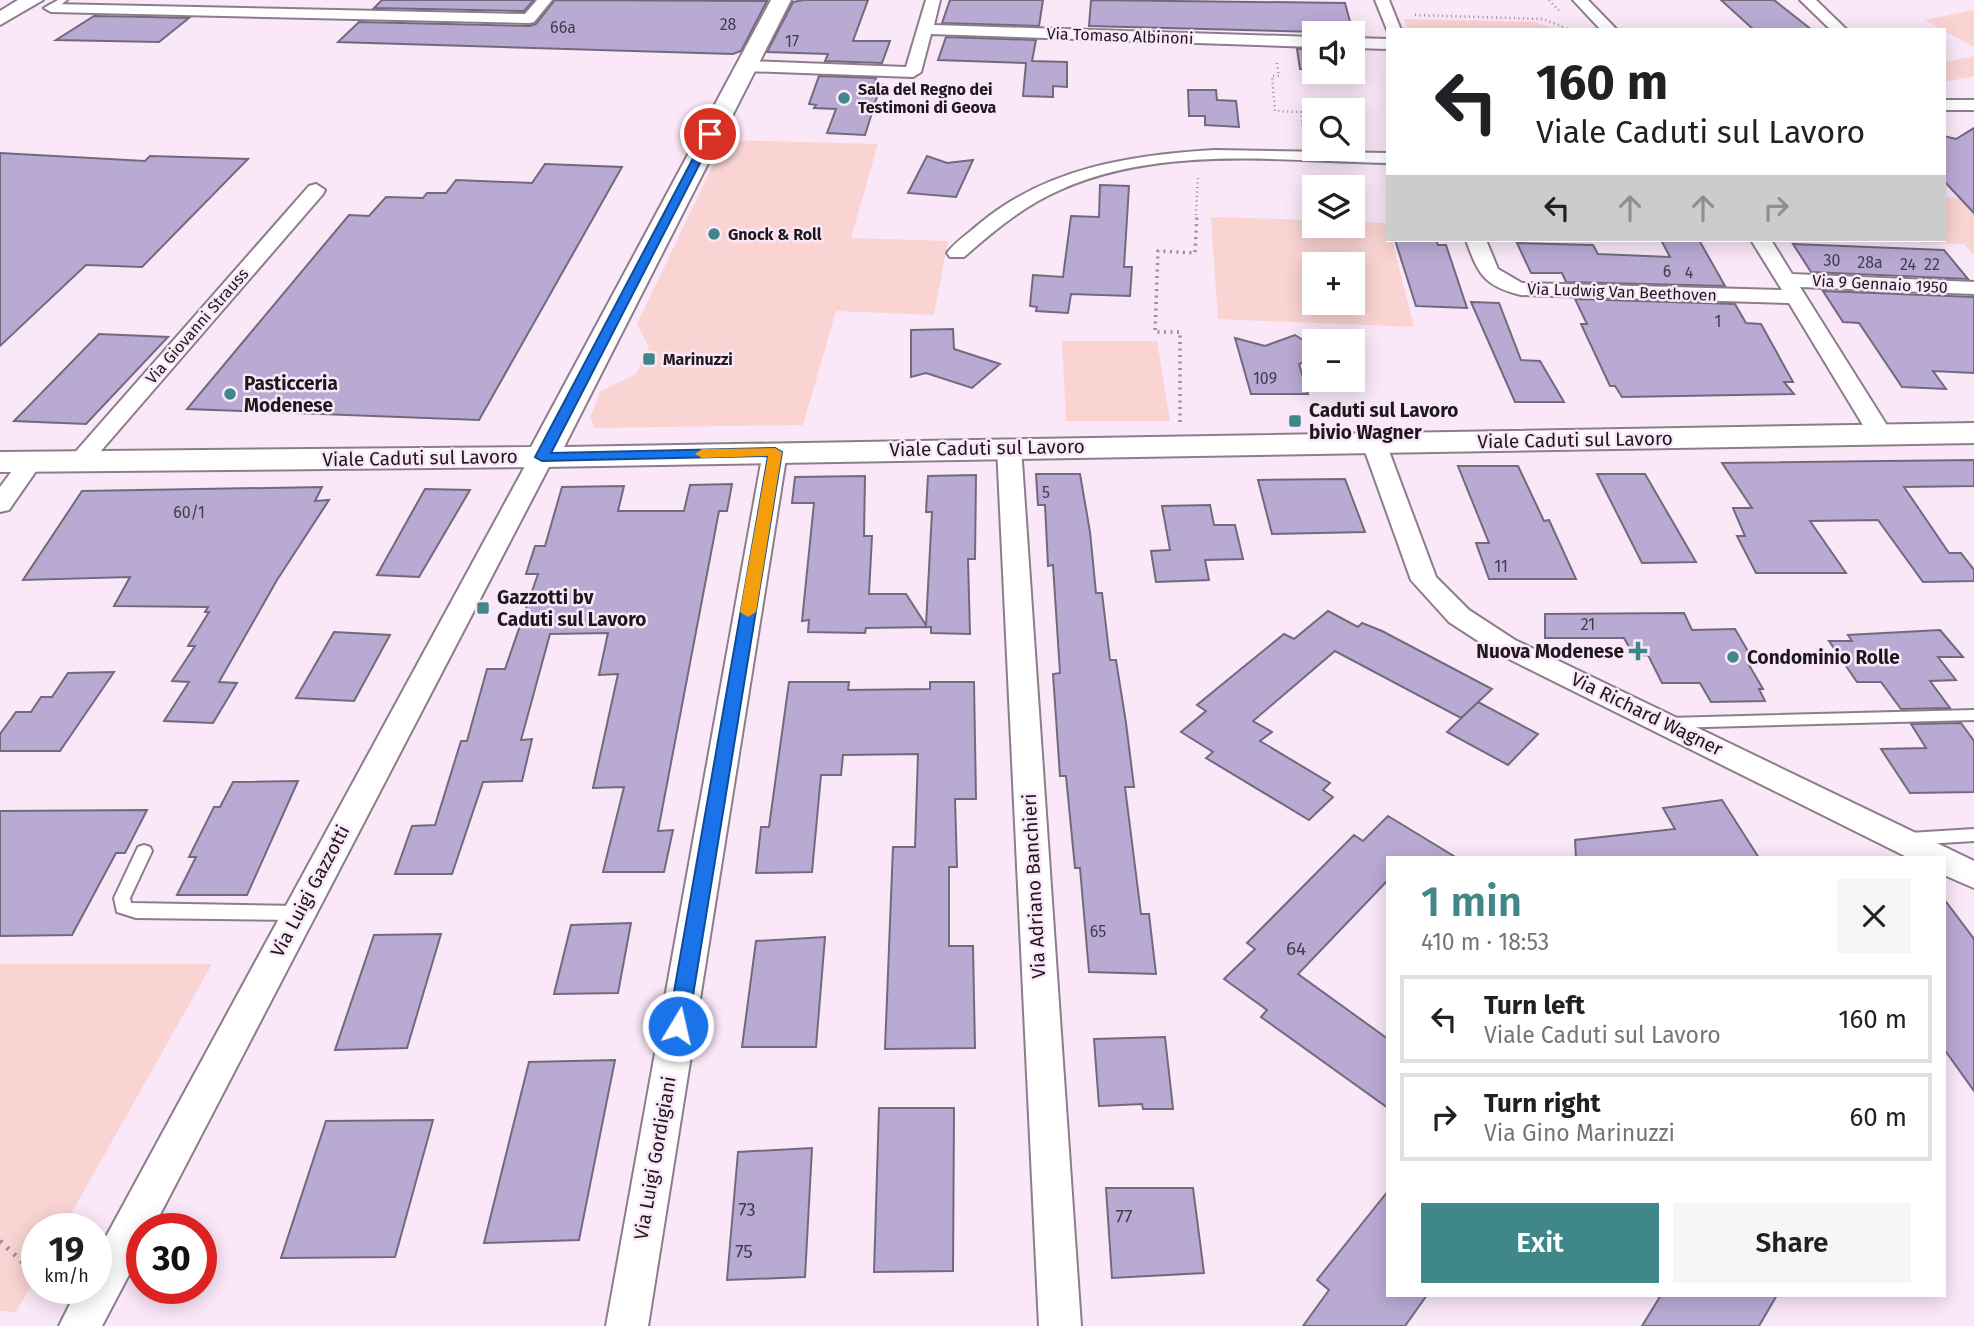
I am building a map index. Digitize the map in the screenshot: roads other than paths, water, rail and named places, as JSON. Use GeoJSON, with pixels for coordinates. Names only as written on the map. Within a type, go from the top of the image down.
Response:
{"type":"FeatureCollection","features":[{"type":"Feature","properties":{"kind":"street"},"geometry":{"type":"LineString","coordinates":[[0,19],[49,3],[529,19],[545,0]]}},
{"type":"Feature","properties":{"kind":"street"},"geometry":{"type":"LineString","coordinates":[[542,457],[781,0]]}},
{"type":"Feature","properties":{"kind":"street"},"geometry":{"type":"LineString","coordinates":[[746,66],[913,72],[933,0]]}},
{"type":"Feature","properties":{"kind":"street"},"geometry":{"type":"LineString","coordinates":[[1382,0],[1393,28]]}},
{"type":"Feature","properties":{"kind":"street"},"geometry":{"type":"LineString","coordinates":[[1580,0],[1608,28]]}},
{"type":"Feature","properties":{"kind":"street"},"geometry":{"type":"LineString","coordinates":[[1807,0],[1838,28]]}},
{"type":"Feature","properties":{"kind":"street","name":"Via Tomaso Albinoni"},"geometry":{"type":"LineString","coordinates":[[925,29],[1302,42]]}},
{"type":"Feature","properties":{"kind":"street"},"geometry":{"type":"LineString","coordinates":[[1365,43],[1386,44]]}},
{"type":"Feature","properties":{"kind":"street"},"geometry":{"type":"LineString","coordinates":[[1946,105],[1974,105]]}},
{"type":"Feature","properties":{"kind":"street"},"geometry":{"type":"LineString","coordinates":[[957,253],[982,227],[1009,207],[1043,188],[1084,172],[1125,162],[1199,155],[1386,158]]}},
{"type":"Feature","properties":{"kind":"street","name":"Via Giovanni Strauss"},"geometry":{"type":"LineString","coordinates":[[79,462],[316,190]]}},
{"type":"Feature","properties":{"kind":"street","name":"Via Ludwig Van Beethoven"},"geometry":{"type":"LineString","coordinates":[[1477,242],[1489,275],[1507,286],[1521,289],[1791,288]]}},
{"type":"Feature","properties":{"kind":"street","name":"Via 9 Gennaio 1950"},"geometry":{"type":"LineString","coordinates":[[1762,242],[1881,435]]}},
{"type":"Feature","properties":{"kind":"street","name":"Via 9 Gennaio 1950"},"geometry":{"type":"LineString","coordinates":[[1791,288],[1974,288]]}},
{"type":"Feature","properties":{"kind":"street","name":"Viale Caduti sul Lavoro"},"geometry":{"type":"LineString","coordinates":[[16,461],[542,457],[1009,447],[1974,433]]}},
{"type":"Feature","properties":{"kind":"street","name":"Via Richard Wagner"},"geometry":{"type":"LineString","coordinates":[[1374,443],[1424,580],[1459,617],[1505,646],[1668,723],[1935,856]]}},
{"type":"Feature","properties":{"kind":"street","name":"Via Adriano Banchieri"},"geometry":{"type":"LineString","coordinates":[[1009,447],[1060,1326]]}},
{"type":"Feature","properties":{"kind":"street","name":"Via Luigi Gordigiani"},"geometry":{"type":"LineString","coordinates":[[627,1326],[775,452]]}},
{"type":"Feature","properties":{"kind":"street","name":"Via Luigi Gazzotti"},"geometry":{"type":"LineString","coordinates":[[80,1326],[542,457]]}},
{"type":"Feature","properties":{"kind":"street"},"geometry":{"type":"LineString","coordinates":[[0,505],[16,461]]}},
{"type":"Feature","properties":{"kind":"street"},"geometry":{"type":"LineString","coordinates":[[1946,861],[1974,876]]}},
{"type":"Feature","properties":{"kind":"lane"},"geometry":{"type":"LineString","coordinates":[[1668,723],[1974,715]]}},
{"type":"Feature","properties":{"kind":"lane"},"geometry":{"type":"LineString","coordinates":[[1903,839],[1974,835]]}},
{"type":"Feature","properties":{"kind":"lane"},"geometry":{"type":"LineString","coordinates":[[144,851],[122,898],[123,907],[136,911],[298,912]]}},
{"type":"Feature","properties":{"kind":"place","name":"Sala del Regno dei Testimoni di Geova"},"geometry":{"type":"Point","coordinates":[844,98]}},
{"type":"Feature","properties":{"kind":"place","name":"Gnock & Roll"},"geometry":{"type":"Point","coordinates":[714,234]}},
{"type":"Feature","properties":{"kind":"place","name":"Marinuzzi"},"geometry":{"type":"Point","coordinates":[649,359]}},
{"type":"Feature","properties":{"kind":"place","name":"Pasticceria Modenese"},"geometry":{"type":"Point","coordinates":[230,394]}},
{"type":"Feature","properties":{"kind":"place","name":"Caduti sul Lavoro bivio Wagner"},"geometry":{"type":"Point","coordinates":[1295,421]}},
{"type":"Feature","properties":{"kind":"place","name":"Gazzotti bv Caduti sul Lavoro"},"geometry":{"type":"Point","coordinates":[483,608]}},
{"type":"Feature","properties":{"kind":"place","name":"Nuova Modenese"},"geometry":{"type":"Point","coordinates":[1638,651]}},
{"type":"Feature","properties":{"kind":"place","name":"Condominio Rolle"},"geometry":{"type":"Point","coordinates":[1733,657]}}]}
